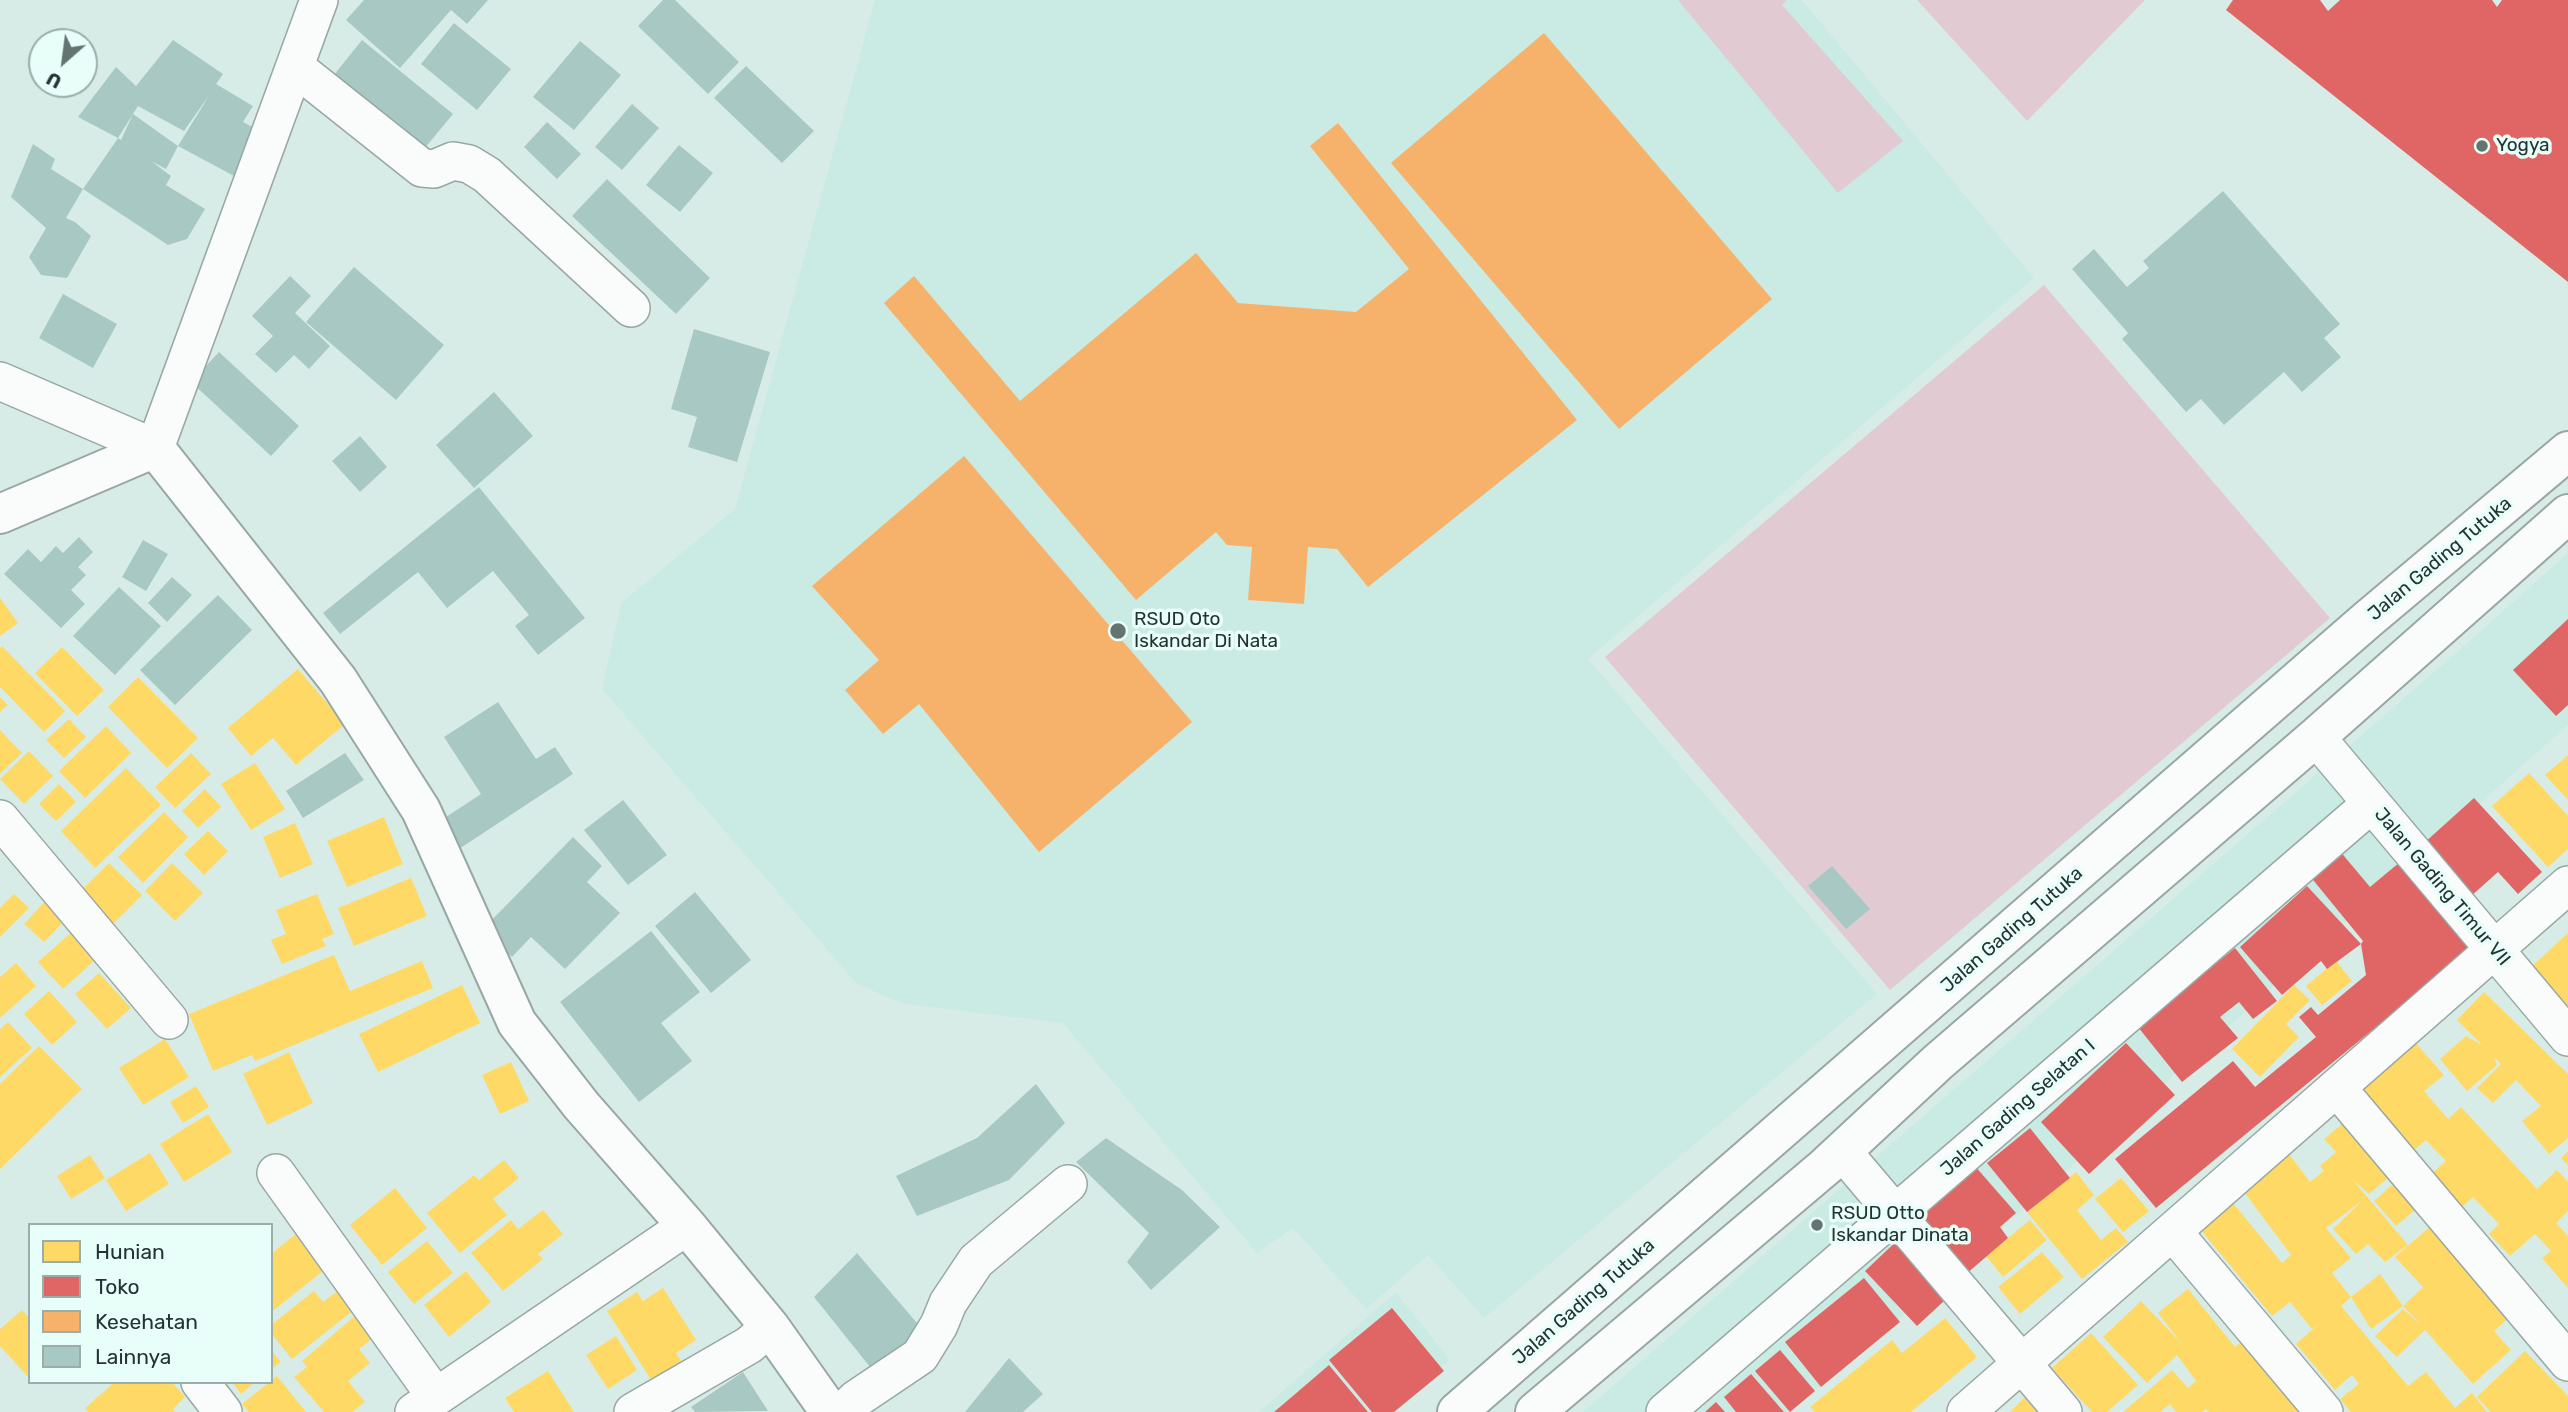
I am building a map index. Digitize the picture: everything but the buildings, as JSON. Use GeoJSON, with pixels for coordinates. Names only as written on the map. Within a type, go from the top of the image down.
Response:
{"type":"FeatureCollection","features":[{"type":"Feature","properties":{"kind":"main road"},"geometry":{"type":"LineString","coordinates":[[0,514],[155,448],[338,680],[421,810],[517,1023],[581,1105],[687,1226],[770,1327],[830,1412]]}},
{"type":"Feature","properties":{"kind":"main road","name":"Jalan Gading Tutuka"},"geometry":{"type":"LineString","coordinates":[[1457,1412],[2367,620],[2568,451]]}},
{"type":"Feature","properties":{"kind":"main road"},"geometry":{"type":"LineString","coordinates":[[1535,1412],[1833,1159],[1938,1062],[2316,737],[2568,514]]}},
{"type":"Feature","properties":{"kind":"main road"},"geometry":{"type":"LineString","coordinates":[[1788,1125],[1833,1159]]}},
{"type":"Feature","properties":{"kind":"street"},"geometry":{"type":"LineString","coordinates":[[0,381],[155,448],[319,0]]}},
{"type":"Feature","properties":{"kind":"street"},"geometry":{"type":"LineString","coordinates":[[295,66],[422,168],[434,169],[453,161],[469,163],[487,175],[631,308]]}},
{"type":"Feature","properties":{"kind":"street","name":"Jalan Gading Timur VII"},"geometry":{"type":"LineString","coordinates":[[2316,737],[2568,1037]]}},
{"type":"Feature","properties":{"kind":"street","name":"Jalan Gading Selatan I"},"geometry":{"type":"LineString","coordinates":[[1665,1412],[2371,803]]}},
{"type":"Feature","properties":{"kind":"street"},"geometry":{"type":"LineString","coordinates":[[0,819],[169,1020]]}},
{"type":"Feature","properties":{"kind":"street"},"geometry":{"type":"LineString","coordinates":[[1966,1412],[2568,885]]}},
{"type":"Feature","properties":{"kind":"street"},"geometry":{"type":"LineString","coordinates":[[2337,1088],[2568,1362]]}},
{"type":"Feature","properties":{"kind":"street"},"geometry":{"type":"LineString","coordinates":[[1833,1159],[1894,1214],[2063,1412]]}},
{"type":"Feature","properties":{"kind":"street"},"geometry":{"type":"LineString","coordinates":[[276,1173],[425,1405],[687,1226]]}},
{"type":"Feature","properties":{"kind":"street"},"geometry":{"type":"LineString","coordinates":[[843,1412],[856,1398],[920,1356],[939,1325],[948,1303],[976,1261],[1069,1184]]}},
{"type":"Feature","properties":{"kind":"street"},"geometry":{"type":"LineString","coordinates":[[2173,1232],[2324,1412]]}},
{"type":"Feature","properties":{"kind":"street"},"geometry":{"type":"LineString","coordinates":[[633,1412],[749,1345],[770,1327]]}},
{"type":"Feature","properties":{"kind":"street"},"geometry":{"type":"LineString","coordinates":[[202,1384],[223,1412]]}},
{"type":"Feature","properties":{"kind":"shaded area","name":"RSUD Oto Iskandar Di Nata"},"geometry":{"type":"Polygon","coordinates":[[[875,0],[1802,0],[2034,278],[1588,659],[1877,994],[1484,1318],[1428,1255],[1366,1309],[1293,1228],[1257,1253],[1063,1023],[904,1004],[857,984],[602,689],[621,603],[735,509],[875,0]]]}},
{"type":"Feature","properties":{"kind":"shaded area"},"geometry":{"type":"Polygon","coordinates":[[[1678,0],[1787,0],[1782,5],[1903,141],[1838,193],[1678,0]]]}},
{"type":"Feature","properties":{"kind":"shaded area"},"geometry":{"type":"Polygon","coordinates":[[[1917,0],[2145,0],[2027,121],[1917,0]]]}},
{"type":"Feature","properties":{"kind":"shaded area"},"geometry":{"type":"Polygon","coordinates":[[[2044,285],[2330,618],[1890,990],[1605,657],[2044,285]]]}},
{"type":"Feature","properties":{"kind":"shaded area"},"geometry":{"type":"Polygon","coordinates":[[[2568,553],[2568,725],[1876,1340],[1788,1412],[1583,1412],[2456,653],[2568,553]]]}},
{"type":"Feature","properties":{"kind":"shaded area"},"geometry":{"type":"Polygon","coordinates":[[[1396,1292],[1450,1360],[1392,1412],[1259,1412],[1396,1292]]]}},
{"type":"Feature","properties":{"kind":"place","name":"Yogya"},"geometry":{"type":"Point","coordinates":[2482,146]}},
{"type":"Feature","properties":{"kind":"place","name":"RSUD Oto Iskandar Di Nata"},"geometry":{"type":"Point","coordinates":[1118,631]}},
{"type":"Feature","properties":{"kind":"place","name":"RSUD Otto Iskandar Dinata"},"geometry":{"type":"Point","coordinates":[1817,1225]}}]}
